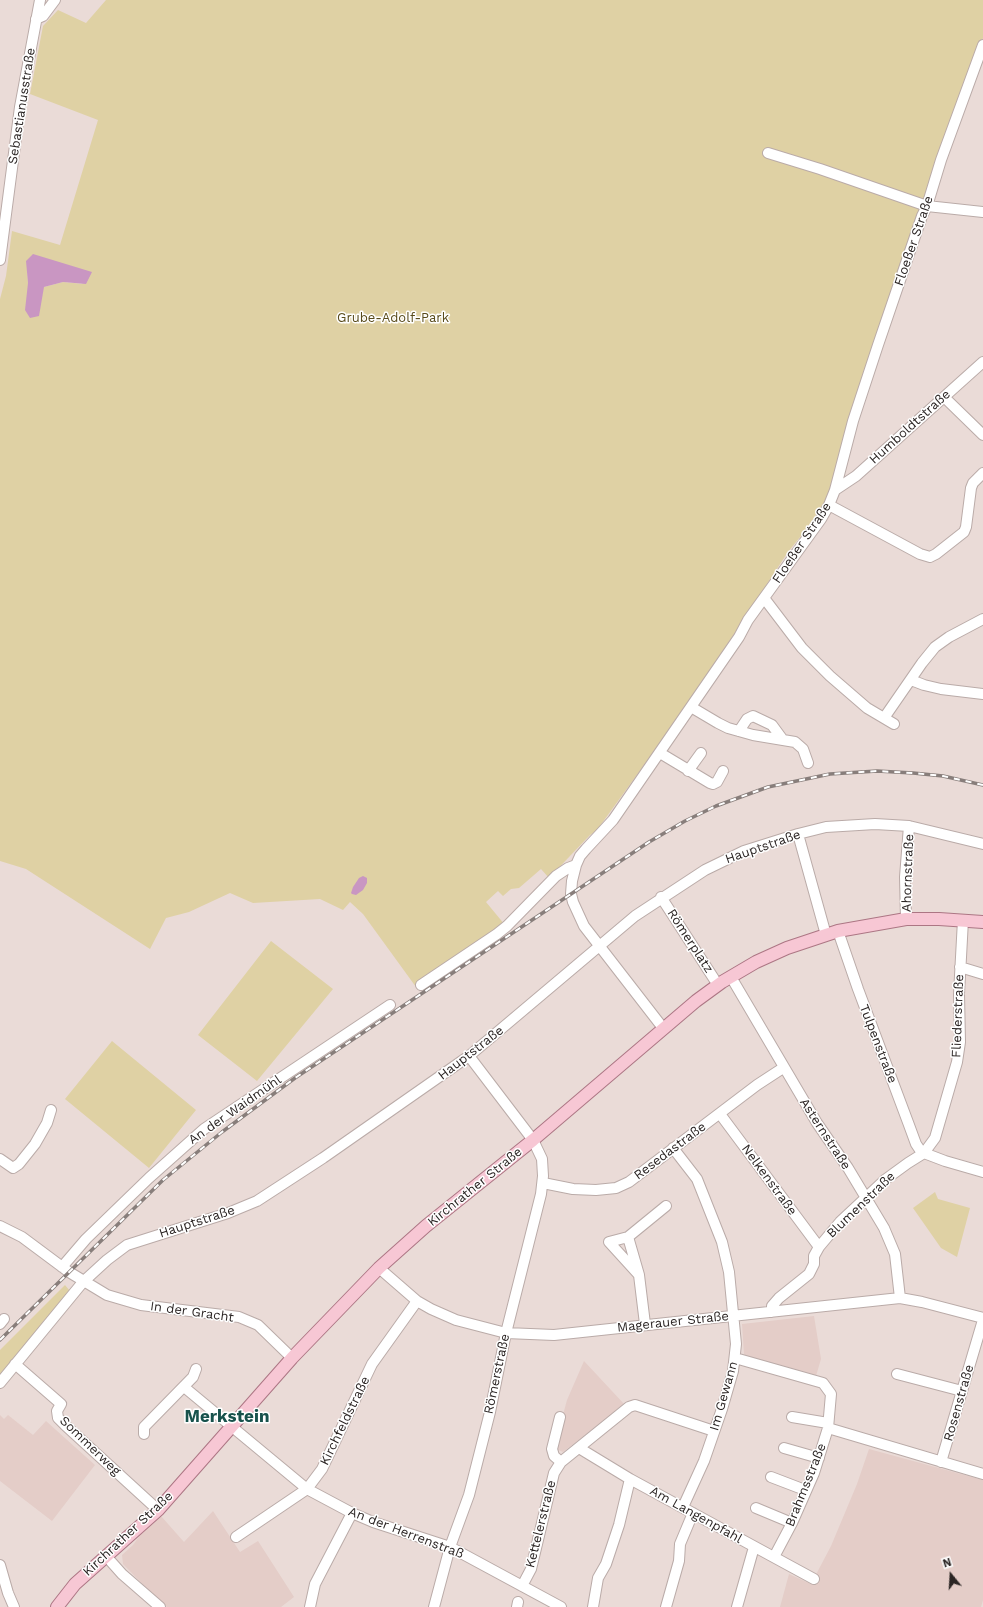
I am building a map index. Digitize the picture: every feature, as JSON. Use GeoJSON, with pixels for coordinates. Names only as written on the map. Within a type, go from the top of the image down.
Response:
{"type":"FeatureCollection","features":[{"type":"Feature","properties":{"kind":"main road","name":"Kirchrather Straße"},"geometry":{"type":"LineString","coordinates":[[57,1607],[75,1584],[158,1510],[292,1358],[379,1268],[426,1226],[533,1140],[652,1040],[663,1028],[718,985],[756,962],[787,948],[838,931],[906,919],[963,920],[983,922]]}},
{"type":"Feature","properties":{"kind":"street","name":"Sebastianusstraße"},"geometry":{"type":"LineString","coordinates":[[0,260],[20,108],[40,0]]}},
{"type":"Feature","properties":{"kind":"street"},"geometry":{"type":"LineString","coordinates":[[36,19],[43,16],[55,0]]}},
{"type":"Feature","properties":{"kind":"street","name":"Floeßer Straße"},"geometry":{"type":"LineString","coordinates":[[599,947],[584,926],[573,902],[571,894],[572,881],[576,865],[580,856],[613,820],[739,637],[748,620],[822,519],[829,505],[835,490],[853,421],[927,206],[940,160],[983,45]]}},
{"type":"Feature","properties":{"kind":"street"},"geometry":{"type":"LineString","coordinates":[[768,154],[820,169],[927,206],[983,212]]}},
{"type":"Feature","properties":{"kind":"street","name":"Humboldtstraße"},"geometry":{"type":"LineString","coordinates":[[835,490],[856,476],[983,362]]}},
{"type":"Feature","properties":{"kind":"street"},"geometry":{"type":"LineString","coordinates":[[944,397],[983,435]]}},
{"type":"Feature","properties":{"kind":"street"},"geometry":{"type":"LineString","coordinates":[[829,505],[920,554],[930,557],[964,532],[966,527],[970,488],[983,473]]}},
{"type":"Feature","properties":{"kind":"street"},"geometry":{"type":"LineString","coordinates":[[764,598],[807,654],[852,696],[867,708],[894,724]]}},
{"type":"Feature","properties":{"kind":"street"},"geometry":{"type":"LineString","coordinates":[[884,718],[935,647],[949,637],[983,619]]}},
{"type":"Feature","properties":{"kind":"street"},"geometry":{"type":"LineString","coordinates":[[910,680],[941,689],[983,694]]}},
{"type":"Feature","properties":{"kind":"street"},"geometry":{"type":"LineString","coordinates":[[691,707],[718,723],[739,731],[768,738],[795,742],[800,745],[808,763]]}},
{"type":"Feature","properties":{"kind":"street"},"geometry":{"type":"LineString","coordinates":[[739,731],[747,719],[753,716],[772,725],[783,740]]}},
{"type":"Feature","properties":{"kind":"street"},"geometry":{"type":"LineString","coordinates":[[660,753],[688,771],[713,784],[717,782],[723,771]]}},
{"type":"Feature","properties":{"kind":"street"},"geometry":{"type":"LineString","coordinates":[[688,771],[701,753]]}},
{"type":"Feature","properties":{"kind":"street","name":"Hauptstraße"},"geometry":{"type":"LineString","coordinates":[[0,1383],[83,1282],[107,1260],[127,1245],[228,1213],[257,1201],[356,1135],[469,1056],[635,916],[661,897],[705,870],[744,851],[826,827],[875,824],[910,826],[983,844]]}},
{"type":"Feature","properties":{"kind":"street","name":"Ahornstraße"},"geometry":{"type":"LineString","coordinates":[[906,919],[905,877],[910,826]]}},
{"type":"Feature","properties":{"kind":"street"},"geometry":{"type":"LineString","coordinates":[[798,834],[826,935]]}},
{"type":"Feature","properties":{"kind":"street"},"geometry":{"type":"LineString","coordinates":[[421,985],[497,934],[507,926],[556,876],[568,868],[576,865]]}},
{"type":"Feature","properties":{"kind":"street","name":"Römerplatz"},"geometry":{"type":"LineString","coordinates":[[661,897],[718,985]]}},
{"type":"Feature","properties":{"kind":"street","name":"Fliederstraße"},"geometry":{"type":"LineString","coordinates":[[924,1153],[935,1138],[957,1062],[960,1042],[959,994],[963,920]]}},
{"type":"Feature","properties":{"kind":"street","name":"Tulpenstraße"},"geometry":{"type":"LineString","coordinates":[[838,931],[855,983],[916,1144],[924,1153]]}},
{"type":"Feature","properties":{"kind":"street"},"geometry":{"type":"LineString","coordinates":[[599,947],[663,1028]]}},
{"type":"Feature","properties":{"kind":"street"},"geometry":{"type":"LineString","coordinates":[[960,967],[983,974]]}},
{"type":"Feature","properties":{"kind":"street","name":"Asternstraße"},"geometry":{"type":"LineString","coordinates":[[731,977],[783,1068],[817,1123],[848,1168],[884,1228],[895,1254],[900,1298]]}},
{"type":"Feature","properties":{"kind":"street","name":"An der Waidmühl"},"geometry":{"type":"LineString","coordinates":[[62,1267],[86,1239],[149,1178],[204,1129],[390,1006]]}},
{"type":"Feature","properties":{"kind":"street","name":"Römerstraße"},"geometry":{"type":"LineString","coordinates":[[434,1607],[450,1546],[471,1487],[490,1412],[506,1333],[543,1183],[542,1159],[533,1140],[469,1056]]}},
{"type":"Feature","properties":{"kind":"street","name":"Resedastraße"},"geometry":{"type":"LineString","coordinates":[[543,1183],[573,1189],[596,1190],[616,1188],[640,1176],[673,1148],[757,1085],[783,1068]]}},
{"type":"Feature","properties":{"kind":"street"},"geometry":{"type":"LineString","coordinates":[[0,1159],[14,1168],[19,1164],[35,1144],[48,1123],[51,1110]]}},
{"type":"Feature","properties":{"kind":"street","name":"Nelkenstraße"},"geometry":{"type":"LineString","coordinates":[[720,1114],[819,1247]]}},
{"type":"Feature","properties":{"kind":"street","name":"Im Gewann"},"geometry":{"type":"LineString","coordinates":[[673,1148],[697,1179],[722,1242],[728,1268],[736,1344],[736,1358],[733,1371],[714,1431],[704,1461],[683,1507]]}},
{"type":"Feature","properties":{"kind":"street"},"geometry":{"type":"LineString","coordinates":[[924,1153],[983,1172]]}},
{"type":"Feature","properties":{"kind":"street","name":"Blumenstraße"},"geometry":{"type":"LineString","coordinates":[[772,1312],[772,1306],[779,1298],[809,1274],[814,1264],[814,1256],[819,1247],[840,1222],[886,1179],[924,1153]]}},
{"type":"Feature","properties":{"kind":"street"},"geometry":{"type":"LineString","coordinates":[[638,1275],[609,1242],[628,1237],[666,1206]]}},
{"type":"Feature","properties":{"kind":"street","name":"In der Gracht"},"geometry":{"type":"LineString","coordinates":[[0,1226],[22,1237],[83,1282],[107,1295],[141,1305],[239,1317],[258,1325],[292,1358]]}},
{"type":"Feature","properties":{"kind":"street"},"geometry":{"type":"LineString","coordinates":[[628,1237],[638,1275],[645,1324]]}},
{"type":"Feature","properties":{"kind":"street","name":"Magerauer Straße"},"geometry":{"type":"LineString","coordinates":[[379,1268],[417,1301],[431,1309],[456,1320],[506,1333],[554,1334],[900,1298],[922,1302],[983,1319]]}},
{"type":"Feature","properties":{"kind":"street","name":"Kirchfeldstraße"},"geometry":{"type":"LineString","coordinates":[[236,1537],[307,1488],[322,1469],[372,1364],[417,1301]]}},
{"type":"Feature","properties":{"kind":"street","name":"Rosenstraße"},"geometry":{"type":"LineString","coordinates":[[941,1462],[983,1319]]}},
{"type":"Feature","properties":{"kind":"street","name":"Brahmsstraße"},"geometry":{"type":"LineString","coordinates":[[736,1358],[823,1384],[831,1394],[828,1426],[814,1473],[805,1490],[792,1523],[774,1557]]}},
{"type":"Feature","properties":{"kind":"street","name":"Sommerweg"},"geometry":{"type":"LineString","coordinates":[[15,1364],[61,1404],[56,1412],[58,1418],[65,1426],[158,1510]]}},
{"type":"Feature","properties":{"kind":"street"},"geometry":{"type":"LineString","coordinates":[[144,1434],[144,1428],[184,1387],[193,1376],[196,1369]]}},
{"type":"Feature","properties":{"kind":"street"},"geometry":{"type":"LineString","coordinates":[[897,1374],[962,1391]]}},
{"type":"Feature","properties":{"kind":"street","name":"An der Herrenstraß"},"geometry":{"type":"LineString","coordinates":[[184,1387],[307,1488],[352,1513],[373,1522],[450,1546],[561,1607]]}},
{"type":"Feature","properties":{"kind":"street"},"geometry":{"type":"LineString","coordinates":[[560,1417],[552,1448],[554,1456],[560,1462],[629,1407],[635,1405],[642,1406],[714,1431]]}},
{"type":"Feature","properties":{"kind":"street"},"geometry":{"type":"LineString","coordinates":[[792,1416],[983,1474]]}},
{"type":"Feature","properties":{"kind":"street","name":"Am Langenpfahl"},"geometry":{"type":"LineString","coordinates":[[579,1448],[630,1479],[814,1579]]}},
{"type":"Feature","properties":{"kind":"street"},"geometry":{"type":"LineString","coordinates":[[784,1448],[819,1458]]}},
{"type":"Feature","properties":{"kind":"street","name":"Kettelerstraße"},"geometry":{"type":"LineString","coordinates":[[522,1586],[531,1569],[554,1473],[560,1462]]}},
{"type":"Feature","properties":{"kind":"street"},"geometry":{"type":"LineString","coordinates":[[771,1477],[805,1490]]}},
{"type":"Feature","properties":{"kind":"street"},"geometry":{"type":"LineString","coordinates":[[593,1607],[598,1578],[606,1564],[619,1525],[630,1479]]}},
{"type":"Feature","properties":{"kind":"street"},"geometry":{"type":"LineString","coordinates":[[756,1508],[792,1523]]}},
{"type":"Feature","properties":{"kind":"street"},"geometry":{"type":"LineString","coordinates":[[310,1607],[314,1584],[352,1513]]}},
{"type":"Feature","properties":{"kind":"street"},"geometry":{"type":"LineString","coordinates":[[666,1607],[679,1561],[680,1544],[693,1513]]}},
{"type":"Feature","properties":{"kind":"street"},"geometry":{"type":"LineString","coordinates":[[737,1607],[754,1547]]}},
{"type":"Feature","properties":{"kind":"street"},"geometry":{"type":"LineString","coordinates":[[106,1556],[122,1574],[160,1607]]}},
{"type":"Feature","properties":{"kind":"street"},"geometry":{"type":"LineString","coordinates":[[0,1565],[8,1593],[14,1607]]}},
{"type":"Feature","properties":{"kind":"shaded area"},"geometry":{"type":"Polygon","coordinates":[[[33,254],[92,272],[86,284],[63,282],[44,287],[39,316],[30,318],[25,310],[28,283],[26,261],[33,254]]]}},
{"type":"Feature","properties":{"kind":"shaded area"},"geometry":{"type":"Polygon","coordinates":[[[363,876],[367,878],[367,883],[363,890],[356,895],[352,894],[353,887],[359,878],[363,876]]]}},
{"type":"Feature","properties":{"kind":"shaded area"},"geometry":{"type":"Polygon","coordinates":[[[814,1316],[821,1359],[816,1376],[746,1356],[744,1354],[742,1324],[814,1316]]]}},
{"type":"Feature","properties":{"kind":"shaded area"},"geometry":{"type":"Polygon","coordinates":[[[584,1361],[625,1405],[563,1452],[554,1448],[567,1400],[584,1361]]]}},
{"type":"Feature","properties":{"kind":"shaded area"},"geometry":{"type":"Polygon","coordinates":[[[0,1415],[4,1419],[8,1415],[33,1435],[46,1421],[95,1465],[52,1521],[0,1481],[0,1415]]]}},
{"type":"Feature","properties":{"kind":"shaded area"},"geometry":{"type":"Polygon","coordinates":[[[869,1449],[983,1480],[983,1600],[981,1607],[780,1607],[789,1574],[811,1584],[831,1546],[857,1484],[869,1449]]]}},
{"type":"Feature","properties":{"kind":"shaded area"},"geometry":{"type":"Polygon","coordinates":[[[213,1511],[240,1552],[258,1541],[294,1597],[281,1607],[167,1607],[156,1598],[123,1564],[122,1555],[133,1545],[141,1534],[161,1516],[184,1542],[213,1511]]]}},
{"type":"Feature","properties":{"kind":"green space","name":"Grube-Adolf-Park"},"geometry":{"type":"Polygon","coordinates":[[[106,0],[983,0],[983,38],[829,495],[805,531],[788,552],[686,707],[597,830],[590,835],[549,878],[541,869],[519,888],[511,889],[503,896],[498,891],[486,902],[505,925],[416,987],[363,914],[350,902],[343,910],[320,899],[253,903],[230,893],[189,912],[166,918],[150,949],[26,869],[0,861],[0,299],[6,276],[12,231],[60,245],[98,120],[30,94],[43,26],[58,10],[86,23],[106,0]],[[27,261],[28,283],[44,287],[63,282],[84,284],[27,261]]]}},
{"type":"Feature","properties":{"kind":"green space"},"geometry":{"type":"Polygon","coordinates":[[[271,941],[333,989],[257,1081],[198,1035],[271,941]]]}},
{"type":"Feature","properties":{"kind":"green space"},"geometry":{"type":"Polygon","coordinates":[[[112,1041],[196,1110],[149,1168],[65,1099],[112,1041]]]}},
{"type":"Feature","properties":{"kind":"green space"},"geometry":{"type":"Polygon","coordinates":[[[935,1192],[938,1199],[970,1208],[957,1257],[941,1248],[913,1208],[935,1192]]]}},
{"type":"Feature","properties":{"kind":"green space"},"geometry":{"type":"Polygon","coordinates":[[[65,1285],[70,1291],[0,1377],[0,1350],[65,1285]]]}},
{"type":"Feature","properties":{"kind":"railway"},"geometry":{"type":"LineString","coordinates":[[0,1340],[163,1180],[222,1132],[295,1078],[649,842],[685,821],[716,806],[768,787],[830,774],[877,771],[913,773],[943,776],[983,785]]}},
{"type":"Feature","properties":{"kind":"district","name":"Merkstein"},"geometry":{"type":"Point","coordinates":[227,1417]}}]}
